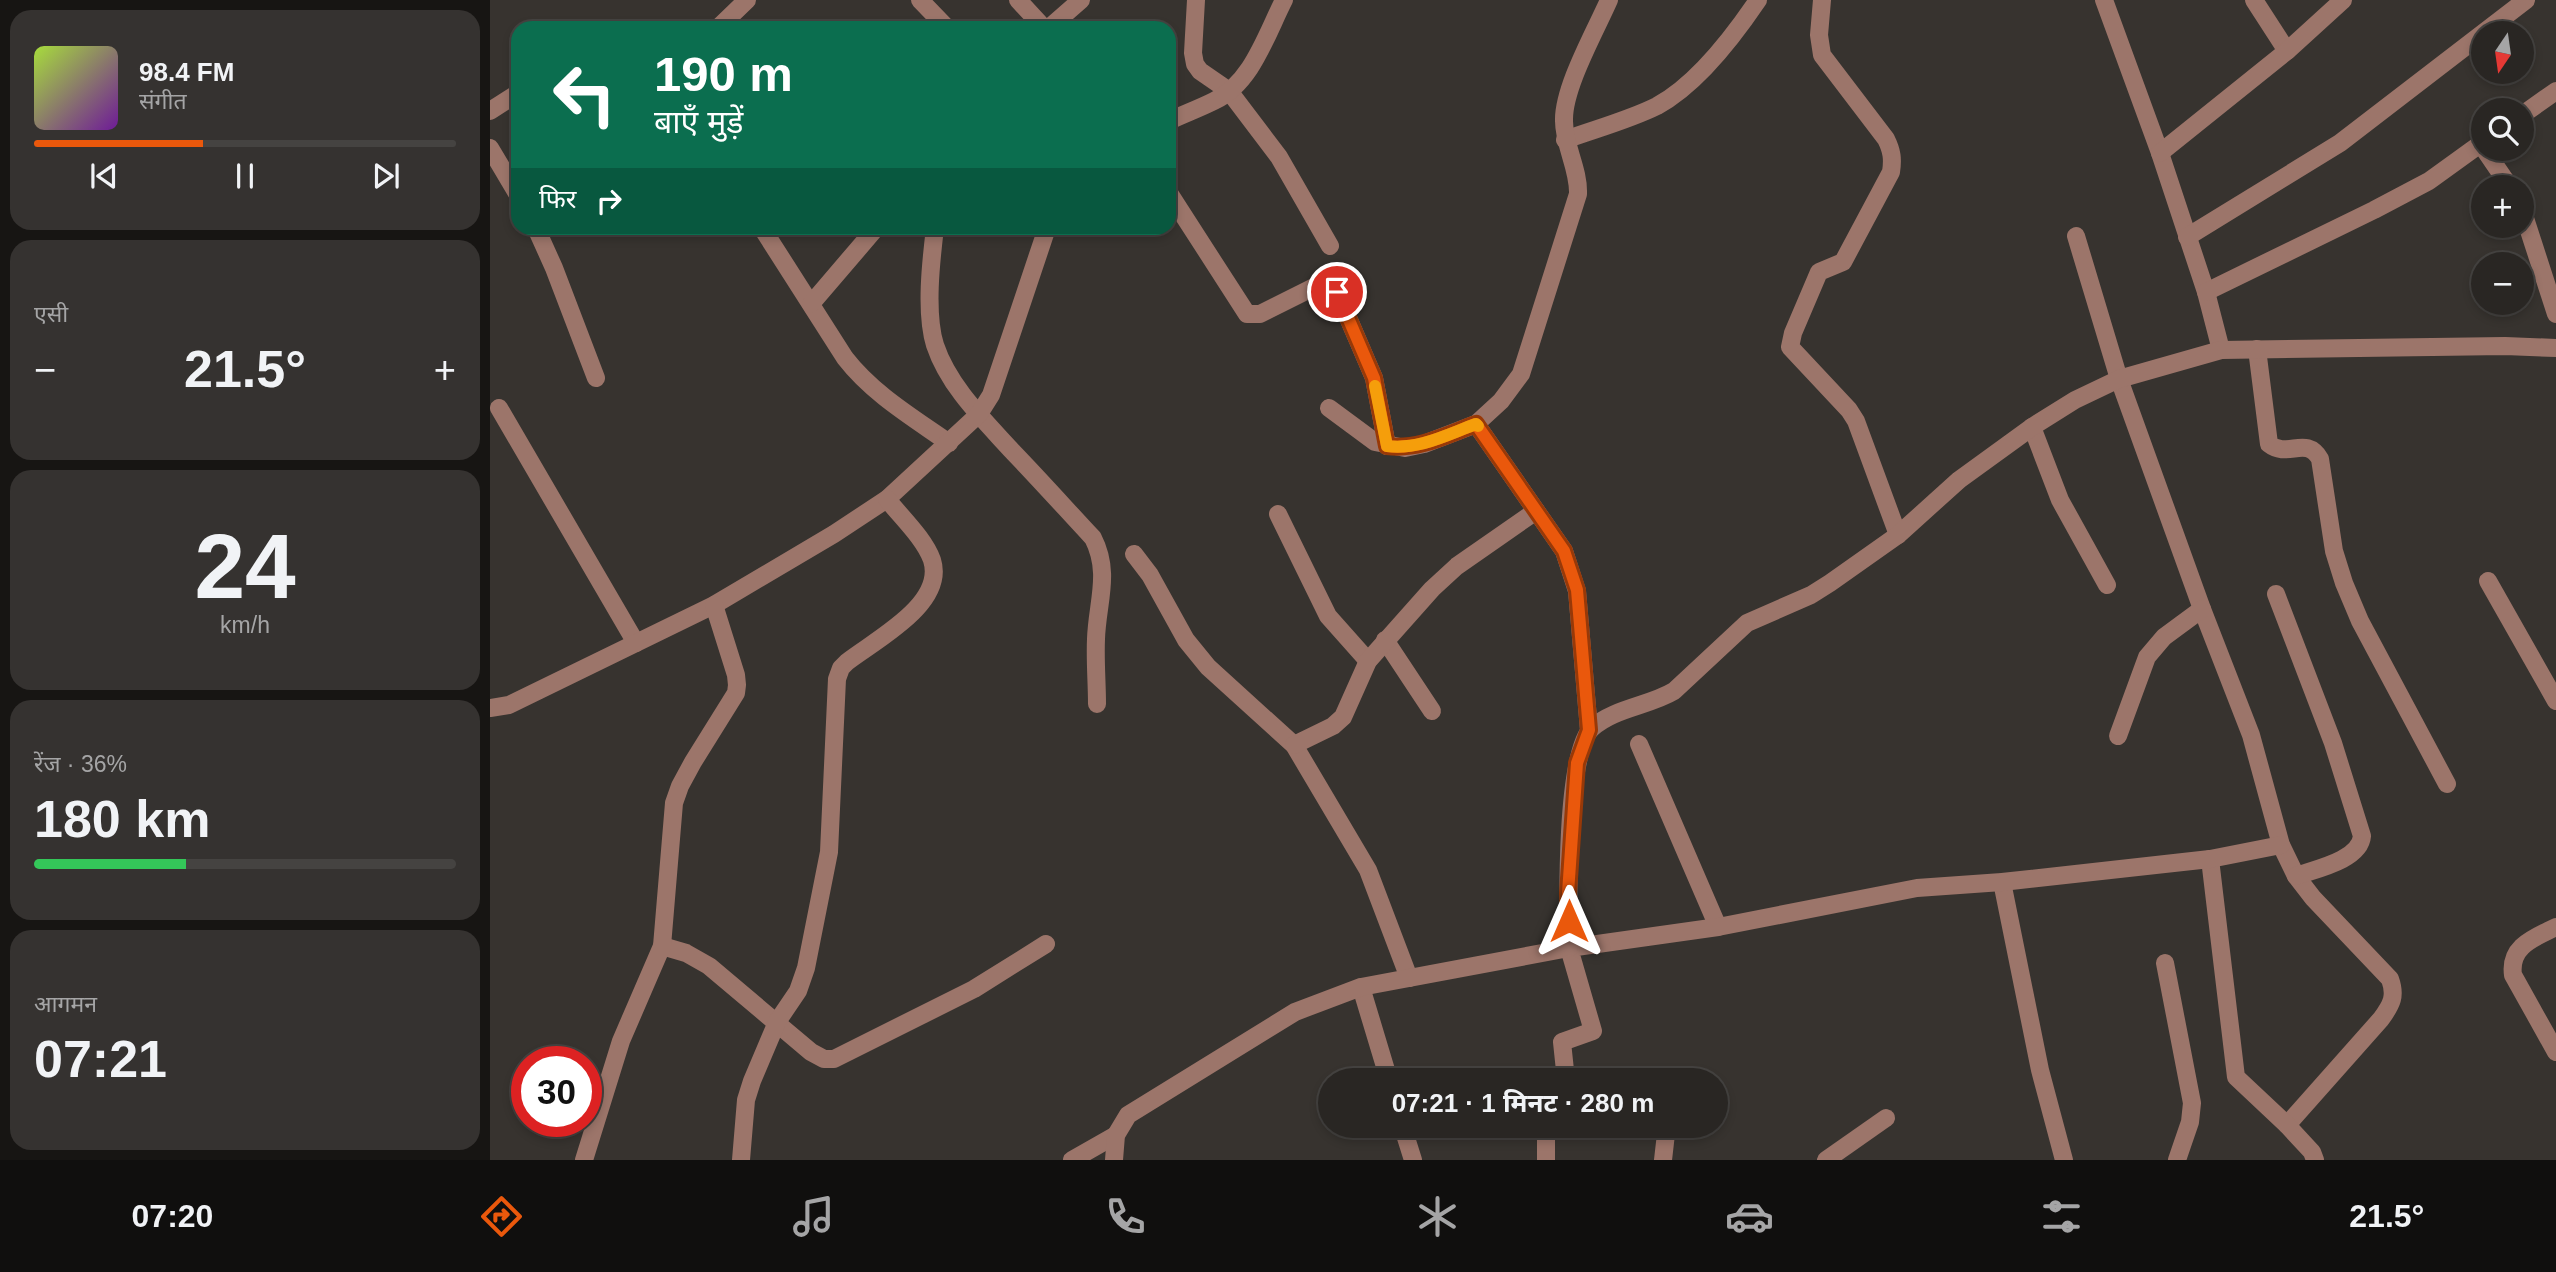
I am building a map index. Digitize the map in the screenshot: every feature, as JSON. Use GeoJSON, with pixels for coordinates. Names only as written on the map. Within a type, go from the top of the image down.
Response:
{"type":"FeatureCollection","features":[{"type":"Feature","properties":{"kind":"street"},"geometry":{"type":"LineString","coordinates":[[725,21],[747,0]]}},
{"type":"Feature","properties":{"kind":"street"},"geometry":{"type":"LineString","coordinates":[[920,0],[939,21]]}},
{"type":"Feature","properties":{"kind":"street"},"geometry":{"type":"LineString","coordinates":[[1018,0],[1038,21]]}},
{"type":"Feature","properties":{"kind":"street"},"geometry":{"type":"LineString","coordinates":[[1057,21],[1081,0]]}},
{"type":"Feature","properties":{"kind":"street"},"geometry":{"type":"LineString","coordinates":[[1196,0],[1193,53],[1195,64],[1199,71],[1229,91],[1279,157],[1330,246]]}},
{"type":"Feature","properties":{"kind":"street"},"geometry":{"type":"LineString","coordinates":[[1176,118],[1215,101],[1249,71],[1284,0]]}},
{"type":"Feature","properties":{"kind":"street"},"geometry":{"type":"LineString","coordinates":[[1329,408],[1375,442],[1405,448],[1424,444],[1476,424],[1513,387],[1528,357],[1578,194],[1579,184],[1565,140],[1564,111],[1570,88],[1609,0]]}},
{"type":"Feature","properties":{"kind":"street"},"geometry":{"type":"LineString","coordinates":[[1565,140],[1655,107],[1673,96],[1695,78],[1758,0]]}},
{"type":"Feature","properties":{"kind":"street"},"geometry":{"type":"LineString","coordinates":[[1822,0],[1819,35],[1822,55],[1886,139],[1892,149],[1892,162],[1891,172],[1843,262],[1819,272],[1793,332],[1790,347],[1856,421],[1898,535]]}},
{"type":"Feature","properties":{"kind":"street"},"geometry":{"type":"LineString","coordinates":[[2105,0],[2112,26],[2161,153],[2206,292],[2221,350]]}},
{"type":"Feature","properties":{"kind":"street"},"geometry":{"type":"LineString","coordinates":[[2254,0],[2287,51]]}},
{"type":"Feature","properties":{"kind":"street"},"geometry":{"type":"LineString","coordinates":[[2161,153],[2287,51],[2343,0]]}},
{"type":"Feature","properties":{"kind":"street"},"geometry":{"type":"LineString","coordinates":[[2187,237],[2340,142],[2526,0]]}},
{"type":"Feature","properties":{"kind":"street"},"geometry":{"type":"LineString","coordinates":[[2534,107],[2556,91]]}},
{"type":"Feature","properties":{"kind":"street"},"geometry":{"type":"LineString","coordinates":[[490,111],[511,98]]}},
{"type":"Feature","properties":{"kind":"street"},"geometry":{"type":"LineString","coordinates":[[490,148],[511,183]]}},
{"type":"Feature","properties":{"kind":"street"},"geometry":{"type":"LineString","coordinates":[[2206,292],[2429,181],[2471,154]]}},
{"type":"Feature","properties":{"kind":"street"},"geometry":{"type":"LineString","coordinates":[[1176,203],[1247,314],[1260,314],[1320,284],[1328,285],[1337,292],[1374,378],[1387,446]]}},
{"type":"Feature","properties":{"kind":"street"},"geometry":{"type":"LineString","coordinates":[[539,235],[596,378]]}},
{"type":"Feature","properties":{"kind":"street"},"geometry":{"type":"LineString","coordinates":[[767,235],[859,376],[875,391],[949,443]]}},
{"type":"Feature","properties":{"kind":"street"},"geometry":{"type":"LineString","coordinates":[[811,304],[870,235]]}},
{"type":"Feature","properties":{"kind":"street"},"geometry":{"type":"LineString","coordinates":[[935,235],[931,311],[935,344],[955,384],[979,414],[1093,538],[1100,552],[1102,579],[1096,637],[1097,704]]}},
{"type":"Feature","properties":{"kind":"street"},"geometry":{"type":"LineString","coordinates":[[490,708],[509,705],[714,605],[782,566],[887,499],[979,414],[997,381],[1044,235]]}},
{"type":"Feature","properties":{"kind":"street"},"geometry":{"type":"LineString","coordinates":[[2076,236],[2119,379],[2257,755],[2281,845],[2296,876],[2313,898],[2390,979],[2395,991],[2381,1020],[2287,1125]]}},
{"type":"Feature","properties":{"kind":"street"},"geometry":{"type":"LineString","coordinates":[[2531,238],[2556,314]]}},
{"type":"Feature","properties":{"kind":"street"},"geometry":{"type":"LineString","coordinates":[[1589,730],[1605,719],[1662,699],[1674,691],[1747,622],[1811,595],[1898,535],[1959,480],[2032,427],[2075,400],[2119,379],[2221,350],[2505,346],[2556,348]]}},
{"type":"Feature","properties":{"kind":"street"},"geometry":{"type":"LineString","coordinates":[[2257,349],[2269,444],[2285,450],[2307,447],[2315,450],[2320,459],[2334,551],[2344,583],[2360,621],[2447,784]]}},
{"type":"Feature","properties":{"kind":"street"},"geometry":{"type":"LineString","coordinates":[[499,408],[636,643]]}},
{"type":"Feature","properties":{"kind":"street"},"geometry":{"type":"LineString","coordinates":[[1476,424],[1564,551],[1577,590],[1589,730],[1577,763],[1568,893],[1569,948],[1593,1031],[1562,1042],[1565,1068]]}},
{"type":"Feature","properties":{"kind":"street"},"geometry":{"type":"LineString","coordinates":[[2032,427],[2060,500],[2107,585]]}},
{"type":"Feature","properties":{"kind":"street"},"geometry":{"type":"LineString","coordinates":[[741,1160],[746,1100],[777,1022],[804,978],[829,852],[836,679],[847,662],[914,611],[925,600],[933,583],[931,558],[887,499]]}},
{"type":"Feature","properties":{"kind":"street"},"geometry":{"type":"LineString","coordinates":[[1294,745],[1333,726],[1343,717],[1368,661],[1432,589],[1457,566],[1536,511]]}},
{"type":"Feature","properties":{"kind":"street"},"geometry":{"type":"LineString","coordinates":[[1278,514],[1328,616],[1368,661]]}},
{"type":"Feature","properties":{"kind":"street"},"geometry":{"type":"LineString","coordinates":[[1134,554],[1150,575],[1186,640],[1208,667],[1294,745],[1368,870],[1409,978]]}},
{"type":"Feature","properties":{"kind":"street"},"geometry":{"type":"LineString","coordinates":[[2488,581],[2556,701]]}},
{"type":"Feature","properties":{"kind":"street"},"geometry":{"type":"LineString","coordinates":[[2276,594],[2333,743],[2361,836],[2361,845],[2353,854],[2296,876]]}},
{"type":"Feature","properties":{"kind":"street"},"geometry":{"type":"LineString","coordinates":[[584,1160],[621,1041],[662,946],[674,803],[686,774],[736,693],[737,675],[714,605]]}},
{"type":"Feature","properties":{"kind":"street"},"geometry":{"type":"LineString","coordinates":[[2118,736],[2147,657],[2154,647],[2202,609]]}},
{"type":"Feature","properties":{"kind":"street"},"geometry":{"type":"LineString","coordinates":[[1385,640],[1432,711]]}},
{"type":"Feature","properties":{"kind":"street"},"geometry":{"type":"LineString","coordinates":[[1639,744],[1718,926]]}},
{"type":"Feature","properties":{"kind":"street"},"geometry":{"type":"LineString","coordinates":[[1114,1160],[1116,1135],[1128,1115],[1295,1012],[1361,987],[1569,948],[1718,926],[1917,888],[2002,882],[2210,859],[2281,845]]}},
{"type":"Feature","properties":{"kind":"street"},"geometry":{"type":"LineString","coordinates":[[2210,859],[2236,1077],[2287,1125],[2312,1152],[2315,1160]]}},
{"type":"Feature","properties":{"kind":"street"},"geometry":{"type":"LineString","coordinates":[[2002,882],[2040,1070],[2064,1160]]}},
{"type":"Feature","properties":{"kind":"street"},"geometry":{"type":"LineString","coordinates":[[2556,927],[2522,945],[2515,953],[2512,966],[2513,975],[2556,1052]]}},
{"type":"Feature","properties":{"kind":"street"},"geometry":{"type":"LineString","coordinates":[[662,946],[696,957],[811,1052],[824,1059],[834,1059],[974,989],[1045,944]]}},
{"type":"Feature","properties":{"kind":"street"},"geometry":{"type":"LineString","coordinates":[[2165,964],[2192,1103],[2190,1122],[2176,1160]]}},
{"type":"Feature","properties":{"kind":"street"},"geometry":{"type":"LineString","coordinates":[[1361,987],[1385,1068]]}},
{"type":"Feature","properties":{"kind":"street"},"geometry":{"type":"LineString","coordinates":[[1826,1160],[1886,1118]]}},
{"type":"Feature","properties":{"kind":"street"},"geometry":{"type":"LineString","coordinates":[[1072,1160],[1116,1135]]}},
{"type":"Feature","properties":{"kind":"street"},"geometry":{"type":"LineString","coordinates":[[1406,1138],[1413,1160]]}},
{"type":"Feature","properties":{"kind":"street"},"geometry":{"type":"LineString","coordinates":[[1546,1138],[1546,1160]]}},
{"type":"Feature","properties":{"kind":"street"},"geometry":{"type":"LineString","coordinates":[[1663,1160],[1666,1138]]}},
{"type":"Feature","properties":{"kind":"slow traffic"},"geometry":{"type":"LineString","coordinates":[[1375,386],[1387,446],[1405,448],[1424,444],[1476,424],[1478,426]]}},
{"type":"Feature","properties":{"kind":"route"},"geometry":{"type":"LineString","coordinates":[[1337,292],[1374,378],[1387,446],[1405,448],[1424,444],[1476,424],[1564,551],[1572,569],[1577,590],[1589,730],[1577,763],[1568,893],[1569,921]]}}]}
